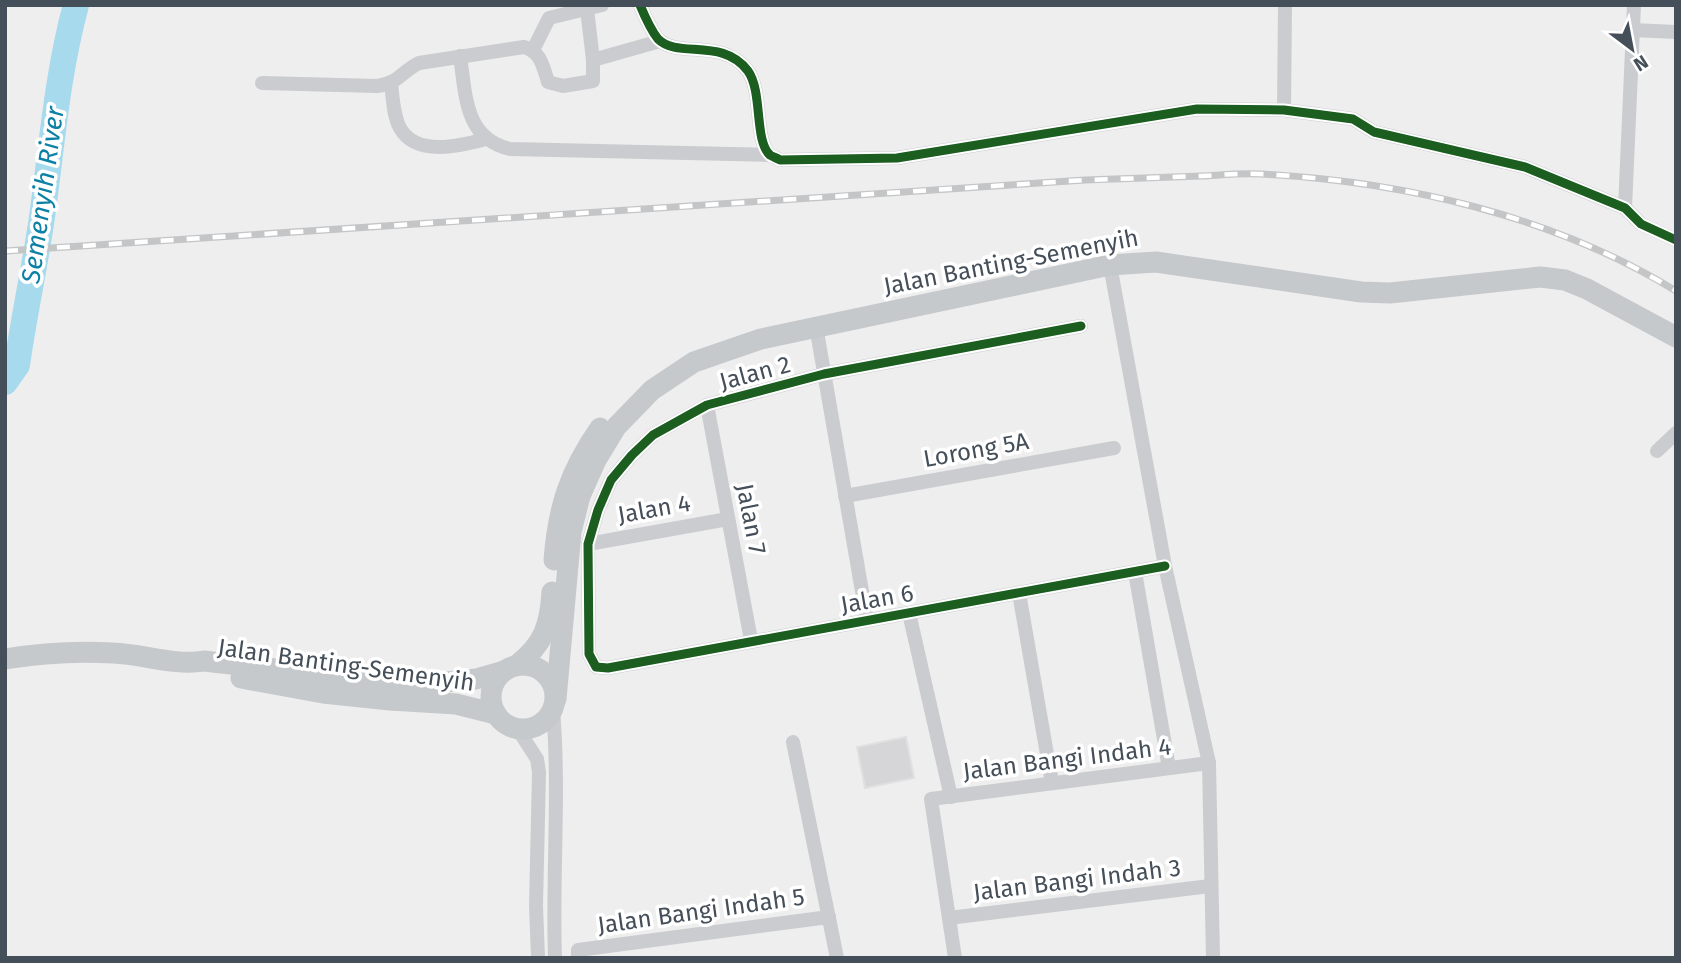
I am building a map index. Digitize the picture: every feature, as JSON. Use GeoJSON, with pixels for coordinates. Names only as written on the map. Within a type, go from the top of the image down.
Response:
{"type":"FeatureCollection","features":[{"type":"Feature","properties":{"kind":"main road","name":"Jalan Banting-Semenyih"},"geometry":{"type":"LineString","coordinates":[[554,705],[571,532],[580,496],[596,460],[616,427],[652,390],[694,362],[761,340],[816,326],[1110,265],[1156,262],[1361,292],[1390,293],[1541,277],[1565,280],[1676,337]]}},
{"type":"Feature","properties":{"kind":"main road","name":"Jalan Banting-Semenyih"},"geometry":{"type":"LineString","coordinates":[[5,659],[41,653],[115,653],[416,685],[476,679],[510,668],[540,644],[551,611],[556,529],[564,492],[582,454],[611,412],[654,372],[699,349],[761,340]]}},
{"type":"Feature","properties":{"kind":"main road","name":"Jalan Banting-Semenyih"},"geometry":{"type":"LineString","coordinates":[[190,663],[201,671],[310,690],[390,700],[456,704],[496,714]]}},
{"type":"Feature","properties":{"kind":"main road"},"geometry":{"type":"LineString","coordinates":[[532,666],[545,673],[553,685],[554,705],[538,726],[517,729],[505,724],[496,714],[492,691],[496,680],[510,668],[532,666]]}},
{"type":"Feature","properties":{"kind":"street"},"geometry":{"type":"LineString","coordinates":[[533,50],[549,18],[602,5]]}},
{"type":"Feature","properties":{"kind":"street"},"geometry":{"type":"LineString","coordinates":[[640,5],[648,24],[660,41]]}},
{"type":"Feature","properties":{"kind":"street"},"geometry":{"type":"LineString","coordinates":[[1284,110],[1285,5]]}},
{"type":"Feature","properties":{"kind":"street"},"geometry":{"type":"LineString","coordinates":[[1625,208],[1634,5]]}},
{"type":"Feature","properties":{"kind":"street"},"geometry":{"type":"LineString","coordinates":[[262,83],[377,86],[391,84],[419,63],[524,47],[533,50],[541,59],[548,82],[563,86],[593,81],[587,9]]}},
{"type":"Feature","properties":{"kind":"street"},"geometry":{"type":"LineString","coordinates":[[1633,30],[1676,32]]}},
{"type":"Feature","properties":{"kind":"street"},"geometry":{"type":"LineString","coordinates":[[593,60],[660,41],[679,47],[716,50],[733,57],[748,71],[755,86],[764,144],[770,155]]}},
{"type":"Feature","properties":{"kind":"street"},"geometry":{"type":"LineString","coordinates":[[460,56],[469,113],[476,128],[486,139],[510,149],[770,155],[780,160],[897,158],[1197,109],[1284,110],[1353,119],[1374,132],[1525,167],[1625,208],[1641,224],[1676,240]]}},
{"type":"Feature","properties":{"kind":"street"},"geometry":{"type":"LineString","coordinates":[[391,84],[399,127],[414,142],[450,147],[486,139]]}},
{"type":"Feature","properties":{"kind":"street"},"geometry":{"type":"LineString","coordinates":[[1110,265],[1166,566],[1209,763],[1213,958]]}},
{"type":"Feature","properties":{"kind":"street"},"geometry":{"type":"LineString","coordinates":[[816,326],[867,620]]}},
{"type":"Feature","properties":{"kind":"street","name":"Jalan 2"},"geometry":{"type":"LineString","coordinates":[[596,667],[589,654],[588,544],[611,480],[653,435],[707,405],[824,374],[1081,326]]}},
{"type":"Feature","properties":{"kind":"street","name":"Jalan 7"},"geometry":{"type":"LineString","coordinates":[[707,405],[751,640]]}},
{"type":"Feature","properties":{"kind":"street"},"geometry":{"type":"LineString","coordinates":[[1657,450],[1676,433]]}},
{"type":"Feature","properties":{"kind":"street","name":"Lorong 5A"},"geometry":{"type":"LineString","coordinates":[[845,496],[1114,448]]}},
{"type":"Feature","properties":{"kind":"street","name":"Jalan 4"},"geometry":{"type":"LineString","coordinates":[[588,544],[728,519]]}},
{"type":"Feature","properties":{"kind":"street","name":"Jalan 6"},"geometry":{"type":"LineString","coordinates":[[596,667],[608,668],[1166,566]]}},
{"type":"Feature","properties":{"kind":"street"},"geometry":{"type":"LineString","coordinates":[[1135,572],[1169,768]]}},
{"type":"Feature","properties":{"kind":"street"},"geometry":{"type":"LineString","coordinates":[[1019,593],[1052,783]]}},
{"type":"Feature","properties":{"kind":"street"},"geometry":{"type":"LineString","coordinates":[[909,613],[951,797]]}},
{"type":"Feature","properties":{"kind":"street"},"geometry":{"type":"LineString","coordinates":[[554,705],[557,762],[553,906],[555,958]]}},
{"type":"Feature","properties":{"kind":"street"},"geometry":{"type":"LineString","coordinates":[[517,729],[537,759],[539,772],[536,906],[538,958]]}},
{"type":"Feature","properties":{"kind":"street"},"geometry":{"type":"LineString","coordinates":[[793,742],[837,958]]}},
{"type":"Feature","properties":{"kind":"street","name":"Jalan Bangi Indah 4"},"geometry":{"type":"LineString","coordinates":[[949,918],[931,799],[1209,763]]}},
{"type":"Feature","properties":{"kind":"street","name":"Jalan Bangi Indah 3"},"geometry":{"type":"LineString","coordinates":[[949,918],[1210,886]]}},
{"type":"Feature","properties":{"kind":"street","name":"Jalan Bangi Indah 5"},"geometry":{"type":"LineString","coordinates":[[578,954],[829,917]]}},
{"type":"Feature","properties":{"kind":"street"},"geometry":{"type":"LineString","coordinates":[[949,918],[955,958]]}},
{"type":"Feature","properties":{"kind":"building"},"geometry":{"type":"Polygon","coordinates":[[[906,737],[914,778],[865,788],[857,747],[906,737]]]}},
{"type":"Feature","properties":{"kind":"waterway","name":"Semenyih River"},"geometry":{"type":"LineString","coordinates":[[5,382],[17,365],[42,217],[60,84],[76,5]]}},
{"type":"Feature","properties":{"kind":"railway"},"geometry":{"type":"LineString","coordinates":[[5,251],[1085,180],[1253,174],[1368,185],[1476,207],[1580,242],[1676,291]]}},
{"type":"Feature","properties":{"kind":"cycle path"},"geometry":{"type":"LineString","coordinates":[[640,5],[655,35],[667,45],[726,54],[748,71],[756,91],[765,148],[770,155],[780,160],[897,158],[1197,109],[1284,110],[1353,119],[1374,132],[1525,167],[1625,208],[1641,224],[1676,240]]}},
{"type":"Feature","properties":{"kind":"cycle path"},"geometry":{"type":"LineString","coordinates":[[1081,326],[824,374],[707,405],[653,435],[611,480],[588,544],[589,654],[596,667],[608,668],[1165,566]]}}]}
